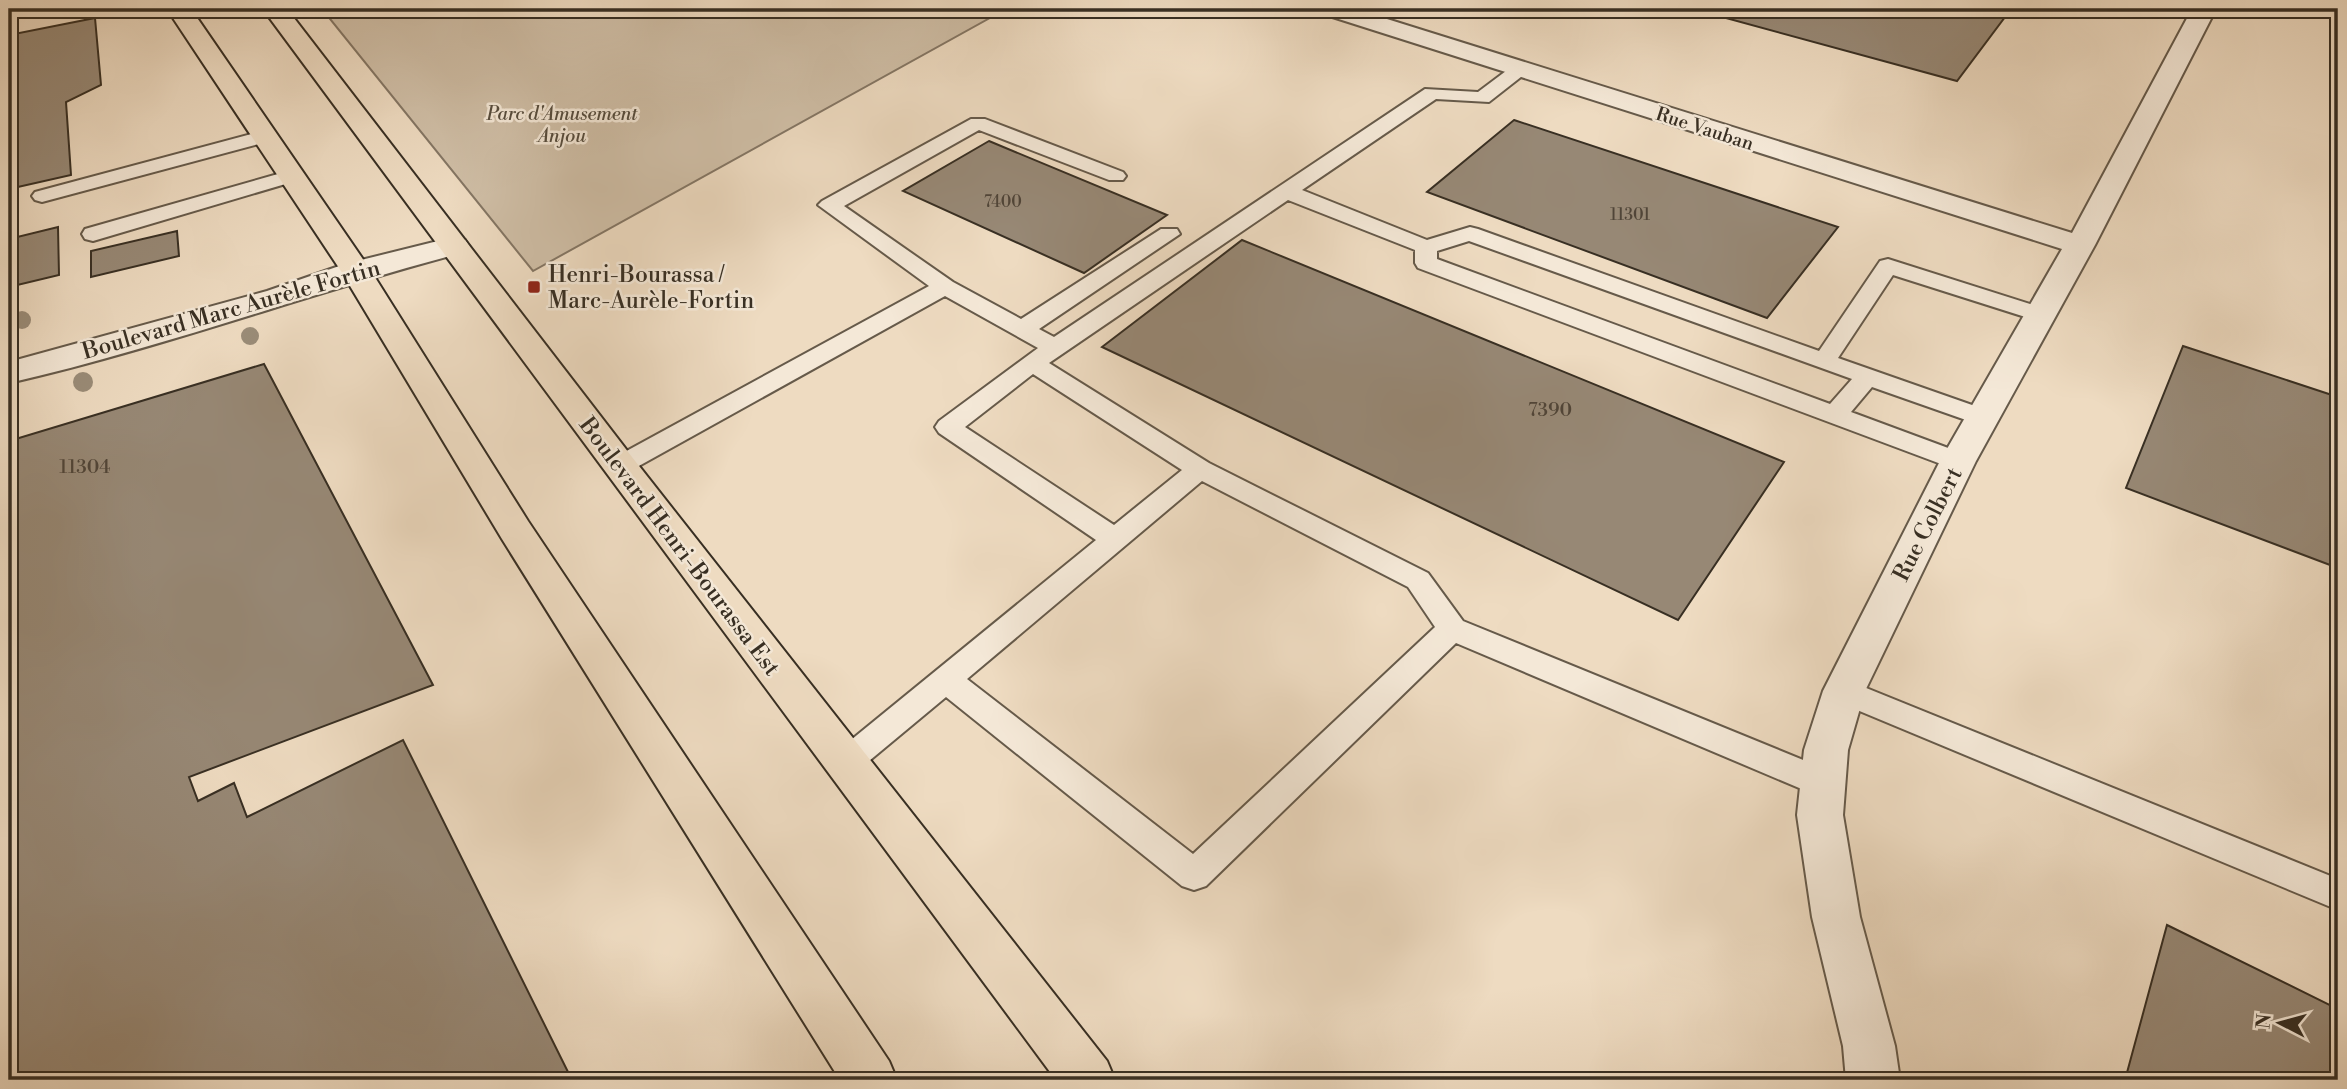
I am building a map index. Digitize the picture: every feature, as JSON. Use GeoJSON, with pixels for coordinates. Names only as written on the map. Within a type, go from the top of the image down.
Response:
{"type":"FeatureCollection","features":[{"type":"Feature","properties":{"kind":"main road"},"geometry":{"type":"LineString","coordinates":[[179,9],[356,271],[515,530],[870,1080]]}},
{"type":"Feature","properties":{"kind":"main road","name":"Boulevard Henri-Bourassa Est"},"geometry":{"type":"LineString","coordinates":[[275,9],[619,466],[1088,1080]]}},
{"type":"Feature","properties":{"kind":"street","name":"Rue Vauban"},"geometry":{"type":"LineString","coordinates":[[1331,9],[2080,245]]}},
{"type":"Feature","properties":{"kind":"street","name":"Rue Colbert"},"geometry":{"type":"LineString","coordinates":[[1872,1080],[1869,1046],[1836,917],[1820,814],[1826,750],[1844,691],[1958,461],[2080,245],[2204,9]]}},
{"type":"Feature","properties":{"kind":"street","name":"Boulevard Marc Aurèle Fortin"},"geometry":{"type":"LineString","coordinates":[[9,373],[278,298],[356,271],[454,246]]}},
{"type":"Feature","properties":{"kind":"lane"},"geometry":{"type":"LineString","coordinates":[[1115,540],[948,426],[1032,363],[1432,93],[1482,98],[1520,69]]}},
{"type":"Feature","properties":{"kind":"lane"},"geometry":{"type":"LineString","coordinates":[[1056,348],[945,287],[829,205],[978,123],[1116,176]]}},
{"type":"Feature","properties":{"kind":"lane"},"geometry":{"type":"LineString","coordinates":[[42,196],[263,137]]}},
{"type":"Feature","properties":{"kind":"lane"},"geometry":{"type":"LineString","coordinates":[[93,234],[292,176]]}},
{"type":"Feature","properties":{"kind":"lane"},"geometry":{"type":"LineString","coordinates":[[1285,191],[1426,247],[1469,234],[1983,418]]}},
{"type":"Feature","properties":{"kind":"lane"},"geometry":{"type":"LineString","coordinates":[[1022,329],[1169,234]]}},
{"type":"Feature","properties":{"kind":"lane"},"geometry":{"type":"LineString","coordinates":[[1426,247],[1426,263],[1958,461]]}},
{"type":"Feature","properties":{"kind":"lane"},"geometry":{"type":"LineString","coordinates":[[1824,361],[1888,266],[2041,315]]}},
{"type":"Feature","properties":{"kind":"lane"},"geometry":{"type":"LineString","coordinates":[[1551,310],[1588,277]]}},
{"type":"Feature","properties":{"kind":"lane"},"geometry":{"type":"LineString","coordinates":[[619,466],[945,287]]}},
{"type":"Feature","properties":{"kind":"lane"},"geometry":{"type":"LineString","coordinates":[[1695,363],[1727,327]]}},
{"type":"Feature","properties":{"kind":"lane"},"geometry":{"type":"LineString","coordinates":[[1032,363],[1200,469],[1418,580],[1452,629],[1823,783]]}},
{"type":"Feature","properties":{"kind":"lane"},"geometry":{"type":"LineString","coordinates":[[1835,415],[1867,377]]}},
{"type":"Feature","properties":{"kind":"lane"},"geometry":{"type":"LineString","coordinates":[[846,762],[1200,469]]}},
{"type":"Feature","properties":{"kind":"lane"},"geometry":{"type":"LineString","coordinates":[[946,679],[1194,874],[1452,629]]}},
{"type":"Feature","properties":{"kind":"lane"},"geometry":{"type":"LineString","coordinates":[[1844,691],[2338,895]]}},
{"type":"Feature","properties":{"kind":"green space","name":"Parc d'Amusement Anjou"},"geometry":{"type":"Polygon","coordinates":[[[322,9],[1006,9],[533,271],[322,9]]]}},
{"type":"Feature","properties":{"kind":"building"},"geometry":{"type":"Polygon","coordinates":[[[1693,9],[2011,9],[1957,81],[1693,9]]]}},
{"type":"Feature","properties":{"kind":"building"},"geometry":{"type":"Polygon","coordinates":[[[95,18],[101,85],[66,102],[71,175],[9,189],[9,35],[95,18]]]}},
{"type":"Feature","properties":{"kind":"building"},"geometry":{"type":"Polygon","coordinates":[[[1514,120],[1838,227],[1767,318],[1427,192],[1514,120]]]}},
{"type":"Feature","properties":{"kind":"building"},"geometry":{"type":"Polygon","coordinates":[[[989,141],[1167,215],[1084,273],[903,191],[989,141]]]}},
{"type":"Feature","properties":{"kind":"building"},"geometry":{"type":"Polygon","coordinates":[[[58,227],[59,275],[9,287],[9,239],[58,227]]]}},
{"type":"Feature","properties":{"kind":"building"},"geometry":{"type":"Polygon","coordinates":[[[177,231],[179,256],[91,277],[91,251],[177,231]]]}},
{"type":"Feature","properties":{"kind":"building"},"geometry":{"type":"Polygon","coordinates":[[[1242,240],[1784,462],[1678,620],[1102,347],[1242,240]]]}},
{"type":"Feature","properties":{"kind":"building"},"geometry":{"type":"Polygon","coordinates":[[[2183,346],[2338,397],[2338,568],[2126,488],[2183,346]]]}},
{"type":"Feature","properties":{"kind":"building"},"geometry":{"type":"Polygon","coordinates":[[[264,364],[433,685],[189,777],[198,801],[234,783],[247,817],[403,740],[572,1080],[9,1080],[9,441],[264,364]]]}},
{"type":"Feature","properties":{"kind":"building"},"geometry":{"type":"Polygon","coordinates":[[[2167,925],[2338,1009],[2338,1080],[2125,1080],[2167,925]]]}},
{"type":"Feature","properties":{"kind":"place","name":"Henri-Bourassa / Marc-Aurèle-Fortin"},"geometry":{"type":"Point","coordinates":[534,287]}}]}
